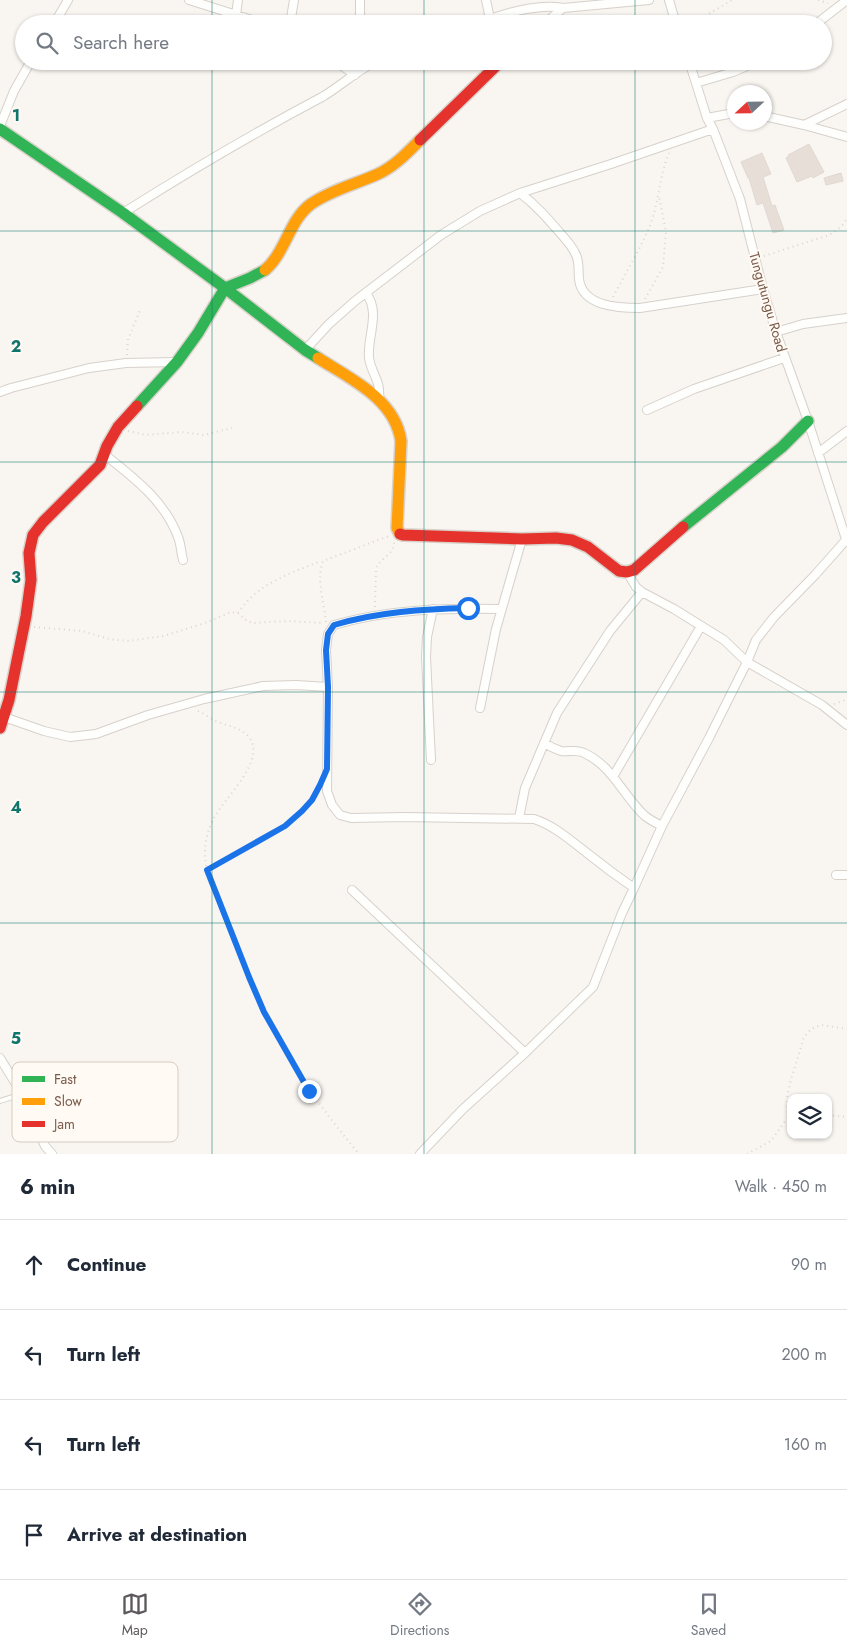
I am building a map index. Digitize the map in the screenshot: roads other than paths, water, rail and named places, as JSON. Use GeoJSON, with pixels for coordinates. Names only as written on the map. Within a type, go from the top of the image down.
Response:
{"type":"FeatureCollection","features":[{"type":"Feature","properties":{"kind":"street"},"geometry":{"type":"LineString","coordinates":[[59,15],[68,0]]}},
{"type":"Feature","properties":{"kind":"street"},"geometry":{"type":"LineString","coordinates":[[190,0],[236,15],[238,0]]}},
{"type":"Feature","properties":{"kind":"street"},"geometry":{"type":"LineString","coordinates":[[292,15],[294,0]]}},
{"type":"Feature","properties":{"kind":"street"},"geometry":{"type":"LineString","coordinates":[[360,0],[360,15]]}},
{"type":"Feature","properties":{"kind":"street"},"geometry":{"type":"LineString","coordinates":[[486,0],[489,15]]}},
{"type":"Feature","properties":{"kind":"street"},"geometry":{"type":"LineString","coordinates":[[555,15],[563,8],[585,2],[649,0]]}},
{"type":"Feature","properties":{"kind":"street"},"geometry":{"type":"LineString","coordinates":[[668,0],[673,15]]}},
{"type":"Feature","properties":{"kind":"street"},"geometry":{"type":"LineString","coordinates":[[829,15],[846,3]]}},
{"type":"Feature","properties":{"kind":"street"},"geometry":{"type":"LineString","coordinates":[[506,15],[542,6],[563,8]]}},
{"type":"Feature","properties":{"kind":"street"},"geometry":{"type":"LineString","coordinates":[[26,70],[14,91],[0,128],[123,213],[305,350],[333,367],[379,400],[393,416],[399,428],[401,441],[397,521],[399,533],[403,535],[522,539],[556,538],[572,540],[588,547],[619,571],[628,572],[634,570],[808,422]]}},
{"type":"Feature","properties":{"kind":"street"},"geometry":{"type":"LineString","coordinates":[[348,70],[355,75]]}},
{"type":"Feature","properties":{"kind":"street"},"geometry":{"type":"LineString","coordinates":[[123,213],[258,131],[324,96],[355,75],[359,70]]}},
{"type":"Feature","properties":{"kind":"street"},"geometry":{"type":"LineString","coordinates":[[328,687],[296,685],[263,686],[185,704],[96,734],[70,737],[2,723],[9,700],[24,626],[31,580],[29,553],[33,535],[43,522],[100,465],[118,427],[177,362],[198,333],[225,288],[266,269],[277,258],[300,215],[310,205],[323,197],[380,173],[402,158],[492,70]]}},
{"type":"Feature","properties":{"kind":"street","name":"Tungutungu Road"},"geometry":{"type":"LineString","coordinates":[[692,70],[707,118],[740,198],[763,289],[784,358],[808,422],[847,541]]}},
{"type":"Feature","properties":{"kind":"street"},"geometry":{"type":"LineString","coordinates":[[696,83],[739,70]]}},
{"type":"Feature","properties":{"kind":"street"},"geometry":{"type":"LineString","coordinates":[[804,125],[847,104]]}},
{"type":"Feature","properties":{"kind":"street"},"geometry":{"type":"LineString","coordinates":[[707,118],[727,114]]}},
{"type":"Feature","properties":{"kind":"street"},"geometry":{"type":"LineString","coordinates":[[772,118],[847,137]]}},
{"type":"Feature","properties":{"kind":"street"},"geometry":{"type":"LineString","coordinates":[[305,350],[354,301],[441,235],[480,211],[520,194],[713,129]]}},
{"type":"Feature","properties":{"kind":"street"},"geometry":{"type":"LineString","coordinates":[[520,194],[546,215],[570,243],[579,262],[579,281],[585,293],[608,306],[640,308],[763,289]]}},
{"type":"Feature","properties":{"kind":"street"},"geometry":{"type":"LineString","coordinates":[[366,292],[373,308],[369,350],[370,361],[379,384],[379,400]]}},
{"type":"Feature","properties":{"kind":"street"},"geometry":{"type":"LineString","coordinates":[[776,332],[803,324],[847,318]]}},
{"type":"Feature","properties":{"kind":"street"},"geometry":{"type":"LineString","coordinates":[[647,410],[694,388],[784,358]]}},
{"type":"Feature","properties":{"kind":"street"},"geometry":{"type":"LineString","coordinates":[[0,392],[89,368],[126,363],[177,362]]}},
{"type":"Feature","properties":{"kind":"street"},"geometry":{"type":"LineString","coordinates":[[818,453],[847,431]]}},
{"type":"Feature","properties":{"kind":"street"},"geometry":{"type":"LineString","coordinates":[[104,454],[134,477],[156,499],[178,538],[183,560]]}},
{"type":"Feature","properties":{"kind":"street"},"geometry":{"type":"LineString","coordinates":[[480,708],[501,609],[522,539]]}},
{"type":"Feature","properties":{"kind":"street"},"geometry":{"type":"LineString","coordinates":[[420,1154],[463,1109],[525,1053],[593,986],[622,913],[662,826],[709,738],[756,640],[847,541]]}},
{"type":"Feature","properties":{"kind":"street"},"geometry":{"type":"LineString","coordinates":[[628,572],[636,587],[642,592],[724,640],[747,662],[822,705],[847,725]]}},
{"type":"Feature","properties":{"kind":"street"},"geometry":{"type":"LineString","coordinates":[[519,818],[525,788],[557,713],[610,631],[642,592]]}},
{"type":"Feature","properties":{"kind":"street"},"geometry":{"type":"LineString","coordinates":[[501,609],[433,609],[375,616],[334,625],[328,634],[326,650],[328,791],[332,805],[340,815],[352,818],[404,816],[534,819],[546,823],[634,888]]}},
{"type":"Feature","properties":{"kind":"street"},"geometry":{"type":"LineString","coordinates":[[431,760],[426,657],[428,628],[433,609]]}},
{"type":"Feature","properties":{"kind":"street"},"geometry":{"type":"LineString","coordinates":[[614,776],[702,626]]}},
{"type":"Feature","properties":{"kind":"street"},"geometry":{"type":"LineString","coordinates":[[544,743],[561,750],[584,752],[614,776],[639,810],[662,826]]}},
{"type":"Feature","properties":{"kind":"street"},"geometry":{"type":"LineString","coordinates":[[836,875],[847,875]]}},
{"type":"Feature","properties":{"kind":"street"},"geometry":{"type":"LineString","coordinates":[[352,890],[525,1053]]}},
{"type":"Feature","properties":{"kind":"street"},"geometry":{"type":"LineString","coordinates":[[0,1058],[12,1078]]}},
{"type":"Feature","properties":{"kind":"street"},"geometry":{"type":"LineString","coordinates":[[43,1142],[52,1154]]}},
{"type":"Feature","properties":{"kind":"lane"},"geometry":{"type":"LineString","coordinates":[[0,1101],[12,1097]]}}]}
